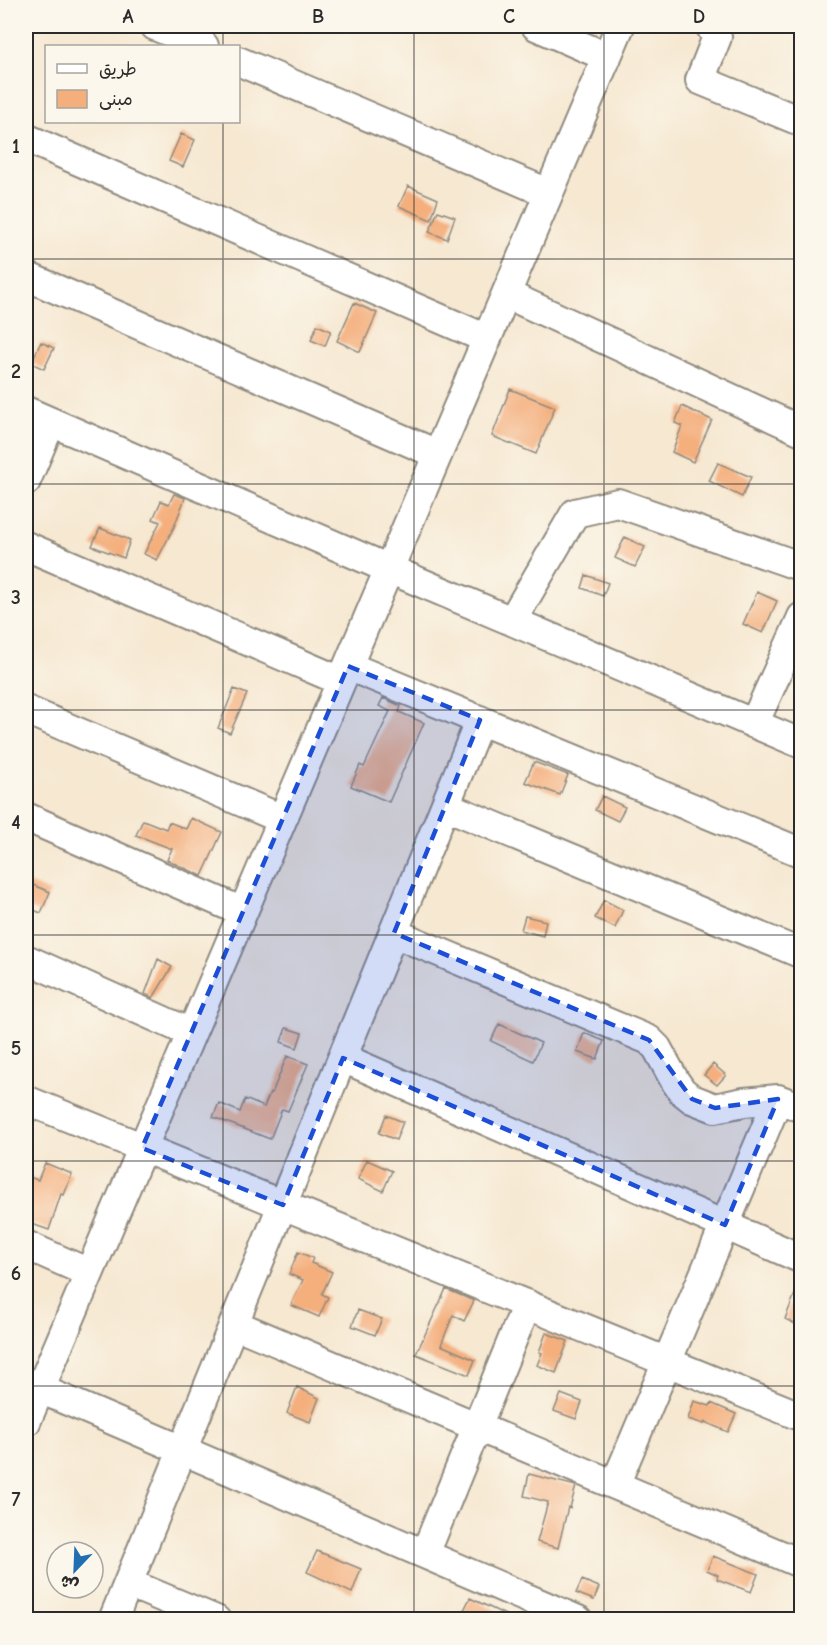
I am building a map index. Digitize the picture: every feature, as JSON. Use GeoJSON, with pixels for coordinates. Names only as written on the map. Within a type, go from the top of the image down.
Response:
{"type":"FeatureCollection","features":[{"type":"Feature","properties":{"kind":"street"},"geometry":{"type":"LineString","coordinates":[[155,26],[202,45]]}},
{"type":"Feature","properties":{"kind":"street"},"geometry":{"type":"LineString","coordinates":[[536,26],[607,57]]}},
{"type":"Feature","properties":{"kind":"street"},"geometry":{"type":"LineString","coordinates":[[26,1422],[33,1386],[89,1273],[620,26]]}},
{"type":"Feature","properties":{"kind":"street"},"geometry":{"type":"LineString","coordinates":[[716,29],[700,80],[801,123]]}},
{"type":"Feature","properties":{"kind":"street"},"geometry":{"type":"LineString","coordinates":[[240,62],[549,193]]}},
{"type":"Feature","properties":{"kind":"street"},"geometry":{"type":"LineString","coordinates":[[26,138],[487,339]]}},
{"type":"Feature","properties":{"kind":"street"},"geometry":{"type":"LineString","coordinates":[[26,276],[437,454]]}},
{"type":"Feature","properties":{"kind":"street"},"geometry":{"type":"LineString","coordinates":[[506,294],[801,431]]}},
{"type":"Feature","properties":{"kind":"street"},"geometry":{"type":"LineString","coordinates":[[26,481],[38,417],[801,744]]}},
{"type":"Feature","properties":{"kind":"street"},"geometry":{"type":"LineString","coordinates":[[512,621],[575,513],[618,503],[801,567]]}},
{"type":"Feature","properties":{"kind":"street"},"geometry":{"type":"LineString","coordinates":[[26,546],[344,673],[480,720],[801,853]]}},
{"type":"Feature","properties":{"kind":"street"},"geometry":{"type":"LineString","coordinates":[[754,724],[801,617]]}},
{"type":"Feature","properties":{"kind":"street"},"geometry":{"type":"LineString","coordinates":[[26,710],[282,819]]}},
{"type":"Feature","properties":{"kind":"street"},"geometry":{"type":"LineString","coordinates":[[113,1620],[480,720]]}},
{"type":"Feature","properties":{"kind":"street"},"geometry":{"type":"LineString","coordinates":[[446,806],[801,954]]}},
{"type":"Feature","properties":{"kind":"street"},"geometry":{"type":"LineString","coordinates":[[26,817],[243,912]]}},
{"type":"Feature","properties":{"kind":"street"},"geometry":{"type":"LineString","coordinates":[[394,933],[649,1040],[657,1048],[675,1081],[692,1099],[715,1108],[744,1102],[790,1104],[725,1225],[615,1485]]}},
{"type":"Feature","properties":{"kind":"street"},"geometry":{"type":"LineString","coordinates":[[26,959],[191,1033]]}},
{"type":"Feature","properties":{"kind":"street"},"geometry":{"type":"LineString","coordinates":[[343,1058],[801,1258]]}},
{"type":"Feature","properties":{"kind":"street"},"geometry":{"type":"LineString","coordinates":[[26,1100],[801,1417]]}},
{"type":"Feature","properties":{"kind":"street"},"geometry":{"type":"LineString","coordinates":[[26,1245],[89,1273]]}},
{"type":"Feature","properties":{"kind":"street"},"geometry":{"type":"LineString","coordinates":[[425,1554],[526,1304]]}},
{"type":"Feature","properties":{"kind":"street"},"geometry":{"type":"LineString","coordinates":[[234,1324],[801,1564]]}},
{"type":"Feature","properties":{"kind":"street"},"geometry":{"type":"LineString","coordinates":[[33,1386],[578,1620]]}},
{"type":"Feature","properties":{"kind":"street"},"geometry":{"type":"LineString","coordinates":[[128,1583],[216,1620]]}},
{"type":"Feature","properties":{"kind":"highlighted area"},"geometry":{"type":"Polygon","coordinates":[[[348,666],[480,720],[394,933],[649,1040],[692,1099],[715,1108],[778,1099],[725,1225],[343,1058],[283,1205],[142,1148],[348,666]]]}},
{"type":"Feature","properties":{"kind":"building"},"geometry":{"type":"Polygon","coordinates":[[[181,134],[195,140],[183,167],[169,161],[181,134]]]}},
{"type":"Feature","properties":{"kind":"building"},"geometry":{"type":"Polygon","coordinates":[[[408,186],[438,199],[431,220],[399,206],[408,186]]]}},
{"type":"Feature","properties":{"kind":"building"},"geometry":{"type":"Polygon","coordinates":[[[438,211],[455,217],[447,239],[429,232],[438,211]]]}},
{"type":"Feature","properties":{"kind":"building"},"geometry":{"type":"Polygon","coordinates":[[[354,303],[377,313],[360,352],[337,341],[354,303]]]}},
{"type":"Feature","properties":{"kind":"building"},"geometry":{"type":"Polygon","coordinates":[[[317,325],[331,331],[325,346],[311,340],[317,325]]]}},
{"type":"Feature","properties":{"kind":"building"},"geometry":{"type":"Polygon","coordinates":[[[41,342],[54,348],[44,369],[31,363],[41,342]]]}},
{"type":"Feature","properties":{"kind":"building"},"geometry":{"type":"Polygon","coordinates":[[[510,389],[555,407],[536,454],[492,436],[510,389]]]}},
{"type":"Feature","properties":{"kind":"building"},"geometry":{"type":"Polygon","coordinates":[[[682,406],[712,420],[693,462],[672,452],[682,426],[675,423],[682,406]]]}},
{"type":"Feature","properties":{"kind":"building"},"geometry":{"type":"Polygon","coordinates":[[[718,463],[751,477],[742,497],[709,481],[718,463]]]}},
{"type":"Feature","properties":{"kind":"building"},"geometry":{"type":"Polygon","coordinates":[[[174,494],[185,498],[174,527],[157,560],[144,554],[160,522],[153,519],[161,501],[169,504],[174,494]]]}},
{"type":"Feature","properties":{"kind":"building"},"geometry":{"type":"Polygon","coordinates":[[[100,528],[130,540],[124,558],[92,546],[100,528]]]}},
{"type":"Feature","properties":{"kind":"building"},"geometry":{"type":"Polygon","coordinates":[[[625,537],[645,547],[635,567],[615,558],[625,537]]]}},
{"type":"Feature","properties":{"kind":"building"},"geometry":{"type":"Polygon","coordinates":[[[586,575],[608,583],[603,596],[582,588],[586,575]]]}},
{"type":"Feature","properties":{"kind":"building"},"geometry":{"type":"Polygon","coordinates":[[[757,592],[777,601],[763,633],[743,624],[757,592]]]}},
{"type":"Feature","properties":{"kind":"building"},"geometry":{"type":"Polygon","coordinates":[[[234,689],[247,694],[230,733],[218,728],[234,689]]]}},
{"type":"Feature","properties":{"kind":"building"},"geometry":{"type":"Polygon","coordinates":[[[383,698],[401,706],[399,712],[424,723],[389,802],[351,786],[360,765],[364,767],[390,711],[379,706],[383,698]]]}},
{"type":"Feature","properties":{"kind":"building"},"geometry":{"type":"Polygon","coordinates":[[[534,762],[568,775],[560,795],[525,782],[534,762]]]}},
{"type":"Feature","properties":{"kind":"building"},"geometry":{"type":"Polygon","coordinates":[[[602,796],[625,807],[618,821],[595,810],[602,796]]]}},
{"type":"Feature","properties":{"kind":"building"},"geometry":{"type":"Polygon","coordinates":[[[191,818],[222,832],[202,876],[167,860],[172,849],[136,835],[143,820],[166,829],[169,822],[186,829],[191,818]]]}},
{"type":"Feature","properties":{"kind":"building"},"geometry":{"type":"Polygon","coordinates":[[[26,882],[50,892],[41,913],[26,907],[26,882]]]}},
{"type":"Feature","properties":{"kind":"building"},"geometry":{"type":"Polygon","coordinates":[[[604,900],[623,910],[615,928],[595,918],[604,900]]]}},
{"type":"Feature","properties":{"kind":"building"},"geometry":{"type":"Polygon","coordinates":[[[525,916],[546,921],[543,936],[521,930],[525,916]]]}},
{"type":"Feature","properties":{"kind":"building"},"geometry":{"type":"Polygon","coordinates":[[[158,959],[172,967],[153,998],[145,994],[158,959]]]}},
{"type":"Feature","properties":{"kind":"building"},"geometry":{"type":"Polygon","coordinates":[[[499,1024],[541,1043],[533,1061],[491,1041],[499,1024]]]}},
{"type":"Feature","properties":{"kind":"building"},"geometry":{"type":"Polygon","coordinates":[[[286,1028],[302,1033],[297,1048],[281,1042],[286,1028]]]}},
{"type":"Feature","properties":{"kind":"building"},"geometry":{"type":"Polygon","coordinates":[[[584,1033],[604,1041],[597,1059],[577,1052],[584,1033]]]}},
{"type":"Feature","properties":{"kind":"building"},"geometry":{"type":"Polygon","coordinates":[[[287,1056],[308,1064],[288,1111],[282,1109],[270,1139],[213,1117],[219,1103],[240,1112],[245,1099],[264,1107],[287,1056]]]}},
{"type":"Feature","properties":{"kind":"building"},"geometry":{"type":"Polygon","coordinates":[[[713,1064],[726,1075],[717,1085],[704,1075],[713,1064]]]}},
{"type":"Feature","properties":{"kind":"building"},"geometry":{"type":"Polygon","coordinates":[[[386,1115],[403,1122],[396,1140],[379,1133],[386,1115]]]}},
{"type":"Feature","properties":{"kind":"building"},"geometry":{"type":"Polygon","coordinates":[[[367,1160],[392,1171],[383,1191],[358,1179],[367,1160]]]}},
{"type":"Feature","properties":{"kind":"building"},"geometry":{"type":"Polygon","coordinates":[[[45,1163],[72,1174],[64,1195],[61,1194],[49,1230],[26,1222],[26,1176],[38,1180],[45,1163]]]}},
{"type":"Feature","properties":{"kind":"building"},"geometry":{"type":"Polygon","coordinates":[[[298,1252],[313,1258],[311,1263],[332,1272],[322,1294],[328,1297],[319,1317],[291,1305],[303,1280],[289,1274],[298,1252]]]}},
{"type":"Feature","properties":{"kind":"building"},"geometry":{"type":"Polygon","coordinates":[[[801,1279],[801,1327],[785,1319],[801,1279]]]}},
{"type":"Feature","properties":{"kind":"building"},"geometry":{"type":"Polygon","coordinates":[[[446,1289],[474,1301],[464,1321],[453,1315],[441,1345],[475,1360],[469,1375],[416,1354],[446,1289]]]}},
{"type":"Feature","properties":{"kind":"building"},"geometry":{"type":"Polygon","coordinates":[[[358,1310],[382,1319],[375,1335],[352,1326],[358,1310]]]}},
{"type":"Feature","properties":{"kind":"building"},"geometry":{"type":"Polygon","coordinates":[[[546,1333],[568,1341],[556,1373],[537,1365],[546,1333]]]}},
{"type":"Feature","properties":{"kind":"building"},"geometry":{"type":"Polygon","coordinates":[[[297,1387],[319,1398],[310,1422],[287,1413],[297,1387]]]}},
{"type":"Feature","properties":{"kind":"building"},"geometry":{"type":"Polygon","coordinates":[[[561,1394],[582,1402],[576,1419],[554,1411],[561,1394]]]}},
{"type":"Feature","properties":{"kind":"building"},"geometry":{"type":"Polygon","coordinates":[[[694,1401],[710,1406],[711,1403],[736,1414],[728,1432],[705,1422],[704,1424],[688,1419],[694,1401]]]}},
{"type":"Feature","properties":{"kind":"building"},"geometry":{"type":"Polygon","coordinates":[[[529,1474],[576,1486],[570,1508],[568,1507],[558,1548],[537,1542],[548,1502],[524,1496],[529,1474]]]}},
{"type":"Feature","properties":{"kind":"building"},"geometry":{"type":"Polygon","coordinates":[[[317,1551],[361,1569],[352,1593],[307,1572],[317,1551]]]}},
{"type":"Feature","properties":{"kind":"building"},"geometry":{"type":"Polygon","coordinates":[[[713,1556],[758,1574],[751,1592],[717,1579],[718,1575],[707,1570],[713,1556]]]}},
{"type":"Feature","properties":{"kind":"building"},"geometry":{"type":"Polygon","coordinates":[[[582,1580],[599,1587],[594,1600],[576,1593],[582,1580]]]}},
{"type":"Feature","properties":{"kind":"building"},"geometry":{"type":"Polygon","coordinates":[[[470,1598],[516,1620],[459,1620],[470,1598]]]}}]}
